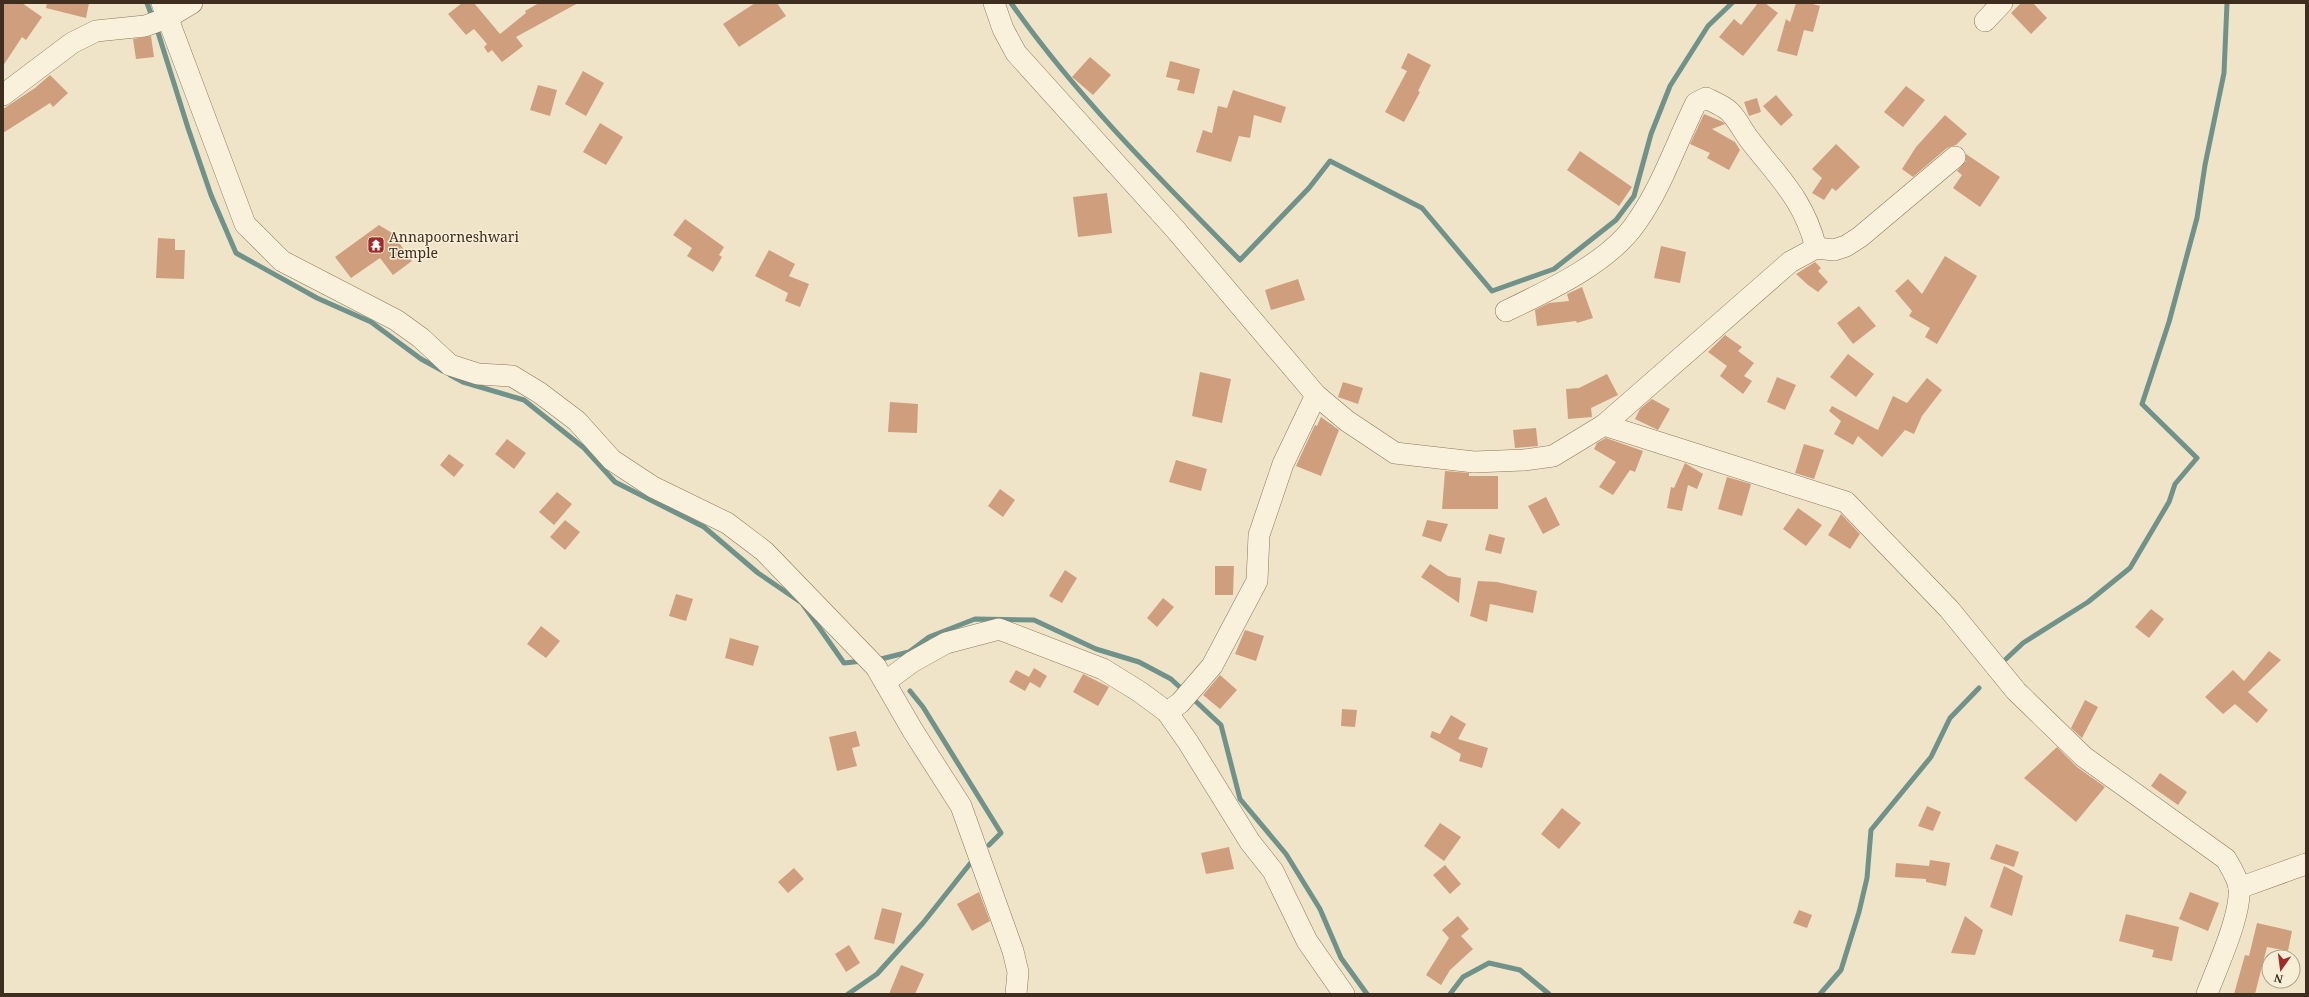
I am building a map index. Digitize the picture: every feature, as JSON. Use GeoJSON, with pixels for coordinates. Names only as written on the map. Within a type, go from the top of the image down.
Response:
{"type":"FeatureCollection","features":[{"type":"Feature","properties":{"kind":"street"},"geometry":{"type":"LineString","coordinates":[[3,95],[72,43],[96,31],[158,17],[192,3]]}},
{"type":"Feature","properties":{"kind":"street"},"geometry":{"type":"LineString","coordinates":[[994,3],[1003,29],[1016,53],[1175,229],[1316,395],[1347,421],[1395,453],[1474,462],[1524,460],[1554,456],[1604,425],[1790,262],[1816,248],[1834,250],[1846,246],[1860,237],[1955,157]]}},
{"type":"Feature","properties":{"kind":"street"},"geometry":{"type":"LineString","coordinates":[[1985,21],[2002,3]]}},
{"type":"Feature","properties":{"kind":"street"},"geometry":{"type":"LineString","coordinates":[[158,17],[245,224],[282,261],[396,320],[421,338],[450,366],[478,374],[512,376],[540,393],[577,420],[612,460],[653,487],[727,522],[764,551],[837,628],[856,645],[881,674],[913,731],[961,806],[1013,951],[1018,972],[1016,994]]}},
{"type":"Feature","properties":{"kind":"street"},"geometry":{"type":"LineString","coordinates":[[1506,311],[1549,290],[1613,250],[1636,224],[1657,187],[1696,103],[1706,98],[1726,108],[1750,141],[1778,173],[1803,209],[1811,228],[1816,248]]}},
{"type":"Feature","properties":{"kind":"street"},"geometry":{"type":"LineString","coordinates":[[1174,707],[1212,666],[1257,581],[1259,534],[1282,464],[1316,395]]}},
{"type":"Feature","properties":{"kind":"street"},"geometry":{"type":"LineString","coordinates":[[1604,425],[1846,502],[1949,609],[2016,691],[2084,757],[2226,859],[2234,873],[2239,888],[2236,915],[2208,994]]}},
{"type":"Feature","properties":{"kind":"street"},"geometry":{"type":"LineString","coordinates":[[881,674],[912,662],[946,643],[999,629],[1104,669],[1174,707],[1250,842],[1273,872],[1306,941],[1344,994]]}},
{"type":"Feature","properties":{"kind":"street"},"geometry":{"type":"LineString","coordinates":[[2239,888],[2306,864]]}},
{"type":"Feature","properties":{"kind":"building"},"geometry":{"type":"Polygon","coordinates":[[[3,3],[22,3],[42,17],[26,40],[22,37],[3,66],[3,3]]]}},
{"type":"Feature","properties":{"kind":"building"},"geometry":{"type":"Polygon","coordinates":[[[47,3],[89,3],[86,18],[46,8],[47,3]]]}},
{"type":"Feature","properties":{"kind":"building"},"geometry":{"type":"Polygon","coordinates":[[[462,3],[474,3],[500,34],[526,13],[525,11],[539,3],[578,3],[516,37],[523,46],[502,62],[492,50],[488,53],[484,47],[487,44],[474,29],[466,35],[448,14],[462,3]]]}},
{"type":"Feature","properties":{"kind":"building"},"geometry":{"type":"Polygon","coordinates":[[[755,3],[777,3],[786,16],[739,47],[723,24],[755,3]]]}},
{"type":"Feature","properties":{"kind":"building"},"geometry":{"type":"Polygon","coordinates":[[[1758,3],[1765,3],[1778,13],[1743,56],[1719,37],[1734,19],[1741,25],[1758,3]]]}},
{"type":"Feature","properties":{"kind":"building"},"geometry":{"type":"Polygon","coordinates":[[[1796,3],[1809,3],[1820,6],[1813,32],[1804,30],[1797,56],[1777,51],[1786,19],[1790,22],[1796,3]]]}},
{"type":"Feature","properties":{"kind":"building"},"geometry":{"type":"Polygon","coordinates":[[[2021,3],[2033,3],[2047,18],[2031,34],[2011,13],[2021,3]]]}},
{"type":"Feature","properties":{"kind":"building"},"geometry":{"type":"Polygon","coordinates":[[[151,36],[154,57],[136,59],[133,39],[151,36]]]}},
{"type":"Feature","properties":{"kind":"building"},"geometry":{"type":"Polygon","coordinates":[[[1408,53],[1431,65],[1418,91],[1420,92],[1404,122],[1385,112],[1407,71],[1401,68],[1408,53]]]}},
{"type":"Feature","properties":{"kind":"building"},"geometry":{"type":"Polygon","coordinates":[[[1090,57],[1111,75],[1093,95],[1072,77],[1090,57]]]}},
{"type":"Feature","properties":{"kind":"building"},"geometry":{"type":"Polygon","coordinates":[[[1170,61],[1200,69],[1194,94],[1177,90],[1180,80],[1166,77],[1170,61]]]}},
{"type":"Feature","properties":{"kind":"building"},"geometry":{"type":"Polygon","coordinates":[[[583,71],[604,83],[586,116],[565,104],[583,71]]]}},
{"type":"Feature","properties":{"kind":"building"},"geometry":{"type":"Polygon","coordinates":[[[50,75],[68,93],[53,107],[50,103],[3,133],[3,109],[35,88],[50,75]]]}},
{"type":"Feature","properties":{"kind":"building"},"geometry":{"type":"Polygon","coordinates":[[[538,85],[557,90],[550,116],[530,110],[538,85]]]}},
{"type":"Feature","properties":{"kind":"building"},"geometry":{"type":"Polygon","coordinates":[[[1906,86],[1925,100],[1903,127],[1884,112],[1906,86]]]}},
{"type":"Feature","properties":{"kind":"building"},"geometry":{"type":"Polygon","coordinates":[[[1233,90],[1286,107],[1281,123],[1254,115],[1250,138],[1239,136],[1231,162],[1196,152],[1203,130],[1212,133],[1218,106],[1227,108],[1233,90]]]}},
{"type":"Feature","properties":{"kind":"building"},"geometry":{"type":"Polygon","coordinates":[[[1776,95],[1793,115],[1781,126],[1763,106],[1776,95]]]}},
{"type":"Feature","properties":{"kind":"building"},"geometry":{"type":"Polygon","coordinates":[[[1757,98],[1761,112],[1749,116],[1744,102],[1757,98]]]}},
{"type":"Feature","properties":{"kind":"building"},"geometry":{"type":"Polygon","coordinates":[[[1704,114],[1725,124],[1712,129],[1735,142],[1740,150],[1729,170],[1707,158],[1710,153],[1690,144],[1704,114]]]}},
{"type":"Feature","properties":{"kind":"building"},"geometry":{"type":"Polygon","coordinates":[[[1945,115],[1967,134],[1956,145],[1947,148],[1913,177],[1902,169],[1916,147],[1945,115]]]}},
{"type":"Feature","properties":{"kind":"building"},"geometry":{"type":"Polygon","coordinates":[[[600,123],[623,137],[606,165],[583,152],[600,123]]]}},
{"type":"Feature","properties":{"kind":"building"},"geometry":{"type":"Polygon","coordinates":[[[1836,144],[1860,167],[1836,191],[1832,188],[1824,200],[1812,193],[1822,178],[1812,169],[1836,144]]]}},
{"type":"Feature","properties":{"kind":"building"},"geometry":{"type":"Polygon","coordinates":[[[1580,151],[1632,187],[1619,206],[1567,170],[1580,151]]]}},
{"type":"Feature","properties":{"kind":"building"},"geometry":{"type":"Polygon","coordinates":[[[1966,154],[2000,177],[1980,207],[1953,188],[1962,175],[1957,171],[1966,161],[1966,154]]]}},
{"type":"Feature","properties":{"kind":"building"},"geometry":{"type":"Polygon","coordinates":[[[1107,193],[1112,233],[1078,237],[1073,197],[1107,193]]]}},
{"type":"Feature","properties":{"kind":"building"},"geometry":{"type":"Polygon","coordinates":[[[685,219],[724,247],[719,255],[722,257],[713,272],[687,256],[692,248],[673,235],[685,219]]]}},
{"type":"Feature","properties":{"kind":"building","name":"Annapoorneshwari Temple"},"geometry":{"type":"Polygon","coordinates":[[[379,225],[392,233],[412,261],[393,275],[380,258],[351,278],[335,257],[379,225]]]}},
{"type":"Feature","properties":{"kind":"building"},"geometry":{"type":"Polygon","coordinates":[[[158,238],[175,239],[175,250],[185,250],[184,279],[156,278],[158,238]]]}},
{"type":"Feature","properties":{"kind":"building"},"geometry":{"type":"Polygon","coordinates":[[[1661,246],[1686,252],[1680,283],[1654,278],[1661,246]]]}},
{"type":"Feature","properties":{"kind":"building"},"geometry":{"type":"Polygon","coordinates":[[[769,250],[795,264],[789,276],[809,284],[800,307],[785,301],[788,293],[755,276],[769,250]]]}},
{"type":"Feature","properties":{"kind":"building"},"geometry":{"type":"Polygon","coordinates":[[[1945,256],[1977,276],[1937,344],[1925,337],[1930,328],[1909,316],[1912,311],[1895,291],[1908,279],[1922,294],[1945,256]]]}},
{"type":"Feature","properties":{"kind":"building"},"geometry":{"type":"Polygon","coordinates":[[[1815,262],[1821,268],[1818,271],[1828,282],[1818,292],[1796,274],[1815,262]]]}},
{"type":"Feature","properties":{"kind":"building"},"geometry":{"type":"Polygon","coordinates":[[[1298,279],[1305,300],[1271,310],[1265,290],[1298,279]]]}},
{"type":"Feature","properties":{"kind":"building"},"geometry":{"type":"Polygon","coordinates":[[[1582,287],[1593,318],[1577,323],[1576,321],[1537,326],[1535,310],[1549,303],[1569,301],[1567,294],[1582,287]]]}},
{"type":"Feature","properties":{"kind":"building"},"geometry":{"type":"Polygon","coordinates":[[[1859,306],[1876,326],[1853,344],[1837,323],[1859,306]]]}},
{"type":"Feature","properties":{"kind":"building"},"geometry":{"type":"Polygon","coordinates":[[[1725,335],[1742,347],[1738,351],[1754,363],[1744,376],[1752,381],[1743,394],[1720,376],[1727,366],[1708,352],[1725,335]]]}},
{"type":"Feature","properties":{"kind":"building"},"geometry":{"type":"Polygon","coordinates":[[[1848,354],[1874,374],[1856,397],[1830,377],[1848,354]]]}},
{"type":"Feature","properties":{"kind":"building"},"geometry":{"type":"Polygon","coordinates":[[[1200,372],[1231,379],[1222,423],[1192,416],[1200,372]]]}},
{"type":"Feature","properties":{"kind":"building"},"geometry":{"type":"Polygon","coordinates":[[[1607,374],[1618,395],[1591,408],[1592,417],[1568,419],[1566,389],[1579,388],[1607,374]]]}},
{"type":"Feature","properties":{"kind":"building"},"geometry":{"type":"Polygon","coordinates":[[[1777,377],[1796,385],[1785,410],[1767,402],[1777,377]]]}},
{"type":"Feature","properties":{"kind":"building"},"geometry":{"type":"Polygon","coordinates":[[[1927,378],[1942,390],[1922,416],[1914,434],[1905,430],[1882,457],[1858,436],[1853,445],[1834,434],[1841,421],[1829,411],[1832,406],[1878,430],[1893,396],[1907,403],[1927,378]]]}},
{"type":"Feature","properties":{"kind":"building"},"geometry":{"type":"Polygon","coordinates":[[[1343,382],[1363,388],[1358,404],[1338,397],[1343,382]]]}},
{"type":"Feature","properties":{"kind":"building"},"geometry":{"type":"Polygon","coordinates":[[[1652,399],[1670,409],[1658,430],[1635,419],[1640,409],[1652,399]]]}},
{"type":"Feature","properties":{"kind":"building"},"geometry":{"type":"Polygon","coordinates":[[[890,402],[918,404],[917,433],[888,432],[890,402]]]}},
{"type":"Feature","properties":{"kind":"building"},"geometry":{"type":"Polygon","coordinates":[[[1321,417],[1339,430],[1321,476],[1296,466],[1315,425],[1317,426],[1321,417]]]}},
{"type":"Feature","properties":{"kind":"building"},"geometry":{"type":"Polygon","coordinates":[[[1536,428],[1538,446],[1515,448],[1513,430],[1536,428]]]}},
{"type":"Feature","properties":{"kind":"building"},"geometry":{"type":"Polygon","coordinates":[[[1606,438],[1643,451],[1635,472],[1630,470],[1613,495],[1599,487],[1616,462],[1594,449],[1597,443],[1606,438]]]}},
{"type":"Feature","properties":{"kind":"building"},"geometry":{"type":"Polygon","coordinates":[[[507,439],[526,453],[514,469],[495,454],[507,439]]]}},
{"type":"Feature","properties":{"kind":"building"},"geometry":{"type":"Polygon","coordinates":[[[1804,444],[1824,450],[1814,479],[1795,473],[1804,444]]]}},
{"type":"Feature","properties":{"kind":"building"},"geometry":{"type":"Polygon","coordinates":[[[449,454],[464,465],[454,477],[440,465],[449,454]]]}},
{"type":"Feature","properties":{"kind":"building"},"geometry":{"type":"Polygon","coordinates":[[[1176,460],[1207,469],[1201,491],[1169,482],[1176,460]]]}},
{"type":"Feature","properties":{"kind":"building"},"geometry":{"type":"Polygon","coordinates":[[[1685,463],[1703,474],[1697,489],[1688,485],[1682,511],[1667,508],[1671,487],[1674,488],[1685,463]]]}},
{"type":"Feature","properties":{"kind":"building"},"geometry":{"type":"Polygon","coordinates":[[[1445,471],[1469,473],[1469,476],[1498,476],[1498,509],[1442,509],[1445,471]]]}},
{"type":"Feature","properties":{"kind":"building"},"geometry":{"type":"Polygon","coordinates":[[[1727,477],[1751,484],[1742,516],[1718,509],[1727,477]]]}},
{"type":"Feature","properties":{"kind":"building"},"geometry":{"type":"Polygon","coordinates":[[[1000,489],[1015,500],[1003,517],[988,506],[1000,489]]]}},
{"type":"Feature","properties":{"kind":"building"},"geometry":{"type":"Polygon","coordinates":[[[557,492],[572,504],[554,525],[539,512],[557,492]]]}},
{"type":"Feature","properties":{"kind":"building"},"geometry":{"type":"Polygon","coordinates":[[[1546,497],[1560,525],[1543,534],[1528,506],[1546,497]]]}},
{"type":"Feature","properties":{"kind":"building"},"geometry":{"type":"Polygon","coordinates":[[[1798,508],[1822,525],[1806,546],[1783,529],[1798,508]]]}},
{"type":"Feature","properties":{"kind":"building"},"geometry":{"type":"Polygon","coordinates":[[[1841,514],[1860,534],[1850,549],[1828,535],[1841,514]]]}},
{"type":"Feature","properties":{"kind":"building"},"geometry":{"type":"Polygon","coordinates":[[[565,520],[580,532],[565,550],[550,537],[565,520]]]}},
{"type":"Feature","properties":{"kind":"building"},"geometry":{"type":"Polygon","coordinates":[[[1427,520],[1448,524],[1441,542],[1422,536],[1427,520]]]}},
{"type":"Feature","properties":{"kind":"building"},"geometry":{"type":"Polygon","coordinates":[[[1489,534],[1505,538],[1501,554],[1485,550],[1489,534]]]}},
{"type":"Feature","properties":{"kind":"building"},"geometry":{"type":"Polygon","coordinates":[[[1430,564],[1448,576],[1461,578],[1459,603],[1421,577],[1430,564]]]}},
{"type":"Feature","properties":{"kind":"building"},"geometry":{"type":"Polygon","coordinates":[[[1215,566],[1234,566],[1233,595],[1215,595],[1215,566]]]}},
{"type":"Feature","properties":{"kind":"building"},"geometry":{"type":"Polygon","coordinates":[[[1065,570],[1077,578],[1062,603],[1049,596],[1065,570]]]}},
{"type":"Feature","properties":{"kind":"building"},"geometry":{"type":"Polygon","coordinates":[[[1478,581],[1497,582],[1537,591],[1533,613],[1490,604],[1487,622],[1470,616],[1478,581]]]}},
{"type":"Feature","properties":{"kind":"building"},"geometry":{"type":"Polygon","coordinates":[[[676,594],[693,599],[686,621],[669,616],[676,594]]]}},
{"type":"Feature","properties":{"kind":"building"},"geometry":{"type":"Polygon","coordinates":[[[1163,598],[1174,607],[1157,627],[1147,618],[1163,598]]]}},
{"type":"Feature","properties":{"kind":"building"},"geometry":{"type":"Polygon","coordinates":[[[2151,609],[2164,619],[2149,638],[2135,627],[2151,609]]]}},
{"type":"Feature","properties":{"kind":"building"},"geometry":{"type":"Polygon","coordinates":[[[541,626],[560,641],[546,658],[527,644],[541,626]]]}},
{"type":"Feature","properties":{"kind":"building"},"geometry":{"type":"Polygon","coordinates":[[[1245,630],[1264,636],[1256,661],[1235,654],[1245,630]]]}},
{"type":"Feature","properties":{"kind":"building"},"geometry":{"type":"Polygon","coordinates":[[[730,638],[759,646],[753,666],[725,658],[730,638]]]}},
{"type":"Feature","properties":{"kind":"building"},"geometry":{"type":"Polygon","coordinates":[[[2269,651],[2281,660],[2248,692],[2268,710],[2257,723],[2235,704],[2223,714],[2205,697],[2233,670],[2244,681],[2269,651]]]}},
{"type":"Feature","properties":{"kind":"building"},"geometry":{"type":"Polygon","coordinates":[[[1034,668],[1047,676],[1040,688],[1030,682],[1025,691],[1009,682],[1016,670],[1029,677],[1034,668]]]}},
{"type":"Feature","properties":{"kind":"building"},"geometry":{"type":"Polygon","coordinates":[[[1083,674],[1109,687],[1098,706],[1073,692],[1083,674]]]}},
{"type":"Feature","properties":{"kind":"building"},"geometry":{"type":"Polygon","coordinates":[[[1220,675],[1237,690],[1220,709],[1203,695],[1220,675]]]}},
{"type":"Feature","properties":{"kind":"building"},"geometry":{"type":"Polygon","coordinates":[[[2085,700],[2098,707],[2082,738],[2071,728],[2085,700]]]}},
{"type":"Feature","properties":{"kind":"building"},"geometry":{"type":"Polygon","coordinates":[[[1342,709],[1357,710],[1355,727],[1341,726],[1342,709]]]}},
{"type":"Feature","properties":{"kind":"building"},"geometry":{"type":"Polygon","coordinates":[[[1451,715],[1466,724],[1458,739],[1488,748],[1482,768],[1459,761],[1461,754],[1430,737],[1432,731],[1440,734],[1451,715]]]}},
{"type":"Feature","properties":{"kind":"building"},"geometry":{"type":"Polygon","coordinates":[[[856,731],[860,746],[852,748],[857,766],[837,771],[829,737],[856,731]]]}},
{"type":"Feature","properties":{"kind":"building"},"geometry":{"type":"Polygon","coordinates":[[[2057,747],[2077,767],[2105,787],[2076,822],[2024,778],[2057,747]]]}},
{"type":"Feature","properties":{"kind":"building"},"geometry":{"type":"Polygon","coordinates":[[[2160,773],[2187,792],[2178,805],[2151,786],[2160,773]]]}},
{"type":"Feature","properties":{"kind":"building"},"geometry":{"type":"Polygon","coordinates":[[[1927,806],[1941,812],[1933,831],[1918,826],[1927,806]]]}},
{"type":"Feature","properties":{"kind":"building"},"geometry":{"type":"Polygon","coordinates":[[[1562,808],[1581,823],[1559,849],[1541,834],[1562,808]]]}},
{"type":"Feature","properties":{"kind":"building"},"geometry":{"type":"Polygon","coordinates":[[[1440,823],[1461,837],[1444,861],[1424,846],[1440,823]]]}},
{"type":"Feature","properties":{"kind":"building"},"geometry":{"type":"Polygon","coordinates":[[[1996,844],[2019,852],[2014,867],[1990,859],[1996,844]]]}},
{"type":"Feature","properties":{"kind":"building"},"geometry":{"type":"Polygon","coordinates":[[[1229,847],[1234,869],[1206,874],[1201,853],[1229,847]]]}},
{"type":"Feature","properties":{"kind":"building"},"geometry":{"type":"Polygon","coordinates":[[[1930,860],[1950,863],[1946,886],[1926,882],[1926,879],[1895,877],[1896,863],[1929,866],[1930,860]]]}},
{"type":"Feature","properties":{"kind":"building"},"geometry":{"type":"Polygon","coordinates":[[[1445,865],[1461,884],[1450,894],[1433,875],[1445,865]]]}},
{"type":"Feature","properties":{"kind":"building"},"geometry":{"type":"Polygon","coordinates":[[[2004,866],[2023,876],[2012,916],[1990,907],[2004,866]]]}},
{"type":"Feature","properties":{"kind":"building"},"geometry":{"type":"Polygon","coordinates":[[[794,868],[804,879],[788,893],[778,882],[794,868]]]}},
{"type":"Feature","properties":{"kind":"building"},"geometry":{"type":"Polygon","coordinates":[[[979,892],[990,921],[972,931],[957,904],[979,892]]]}},
{"type":"Feature","properties":{"kind":"building"},"geometry":{"type":"Polygon","coordinates":[[[2190,892],[2219,903],[2208,931],[2179,919],[2190,892]]]}},
{"type":"Feature","properties":{"kind":"building"},"geometry":{"type":"Polygon","coordinates":[[[882,908],[902,913],[894,944],[874,939],[882,908]]]}},
{"type":"Feature","properties":{"kind":"building"},"geometry":{"type":"Polygon","coordinates":[[[1799,910],[1812,915],[1807,928],[1793,923],[1799,910]]]}},
{"type":"Feature","properties":{"kind":"building"},"geometry":{"type":"Polygon","coordinates":[[[2126,914],[2179,927],[2172,961],[2152,957],[2154,950],[2119,941],[2126,914]]]}},
{"type":"Feature","properties":{"kind":"building"},"geometry":{"type":"Polygon","coordinates":[[[1458,916],[1469,929],[1461,936],[1473,949],[1450,970],[1441,985],[1426,975],[1449,938],[1442,930],[1458,916]]]}},
{"type":"Feature","properties":{"kind":"building"},"geometry":{"type":"Polygon","coordinates":[[[1965,916],[1983,930],[1975,955],[1951,953],[1965,916]]]}},
{"type":"Feature","properties":{"kind":"building"},"geometry":{"type":"Polygon","coordinates":[[[2257,923],[2292,931],[2288,949],[2267,947],[2266,949],[2261,949],[2261,970],[2255,994],[2234,994],[2245,955],[2249,956],[2257,923]]]}},
{"type":"Feature","properties":{"kind":"building"},"geometry":{"type":"Polygon","coordinates":[[[849,945],[860,963],[846,972],[835,954],[849,945]]]}},
{"type":"Feature","properties":{"kind":"building"},"geometry":{"type":"Polygon","coordinates":[[[901,965],[924,974],[915,994],[889,994],[901,965]]]}},
{"type":"Feature","properties":{"kind":"waterway"},"geometry":{"type":"LineString","coordinates":[[147,3],[153,19]]}},
{"type":"Feature","properties":{"kind":"waterway"},"geometry":{"type":"LineString","coordinates":[[1011,3],[1063,71],[1091,104],[1150,168],[1240,260],[1309,188],[1330,161],[1422,208],[1492,291],[1554,269],[1616,220],[1634,196],[1651,134],[1670,86],[1708,26],[1732,3]]}},
{"type":"Feature","properties":{"kind":"waterway"},"geometry":{"type":"LineString","coordinates":[[2006,659],[2023,643],[2088,602],[2130,568],[2169,502],[2175,484],[2197,458],[2142,404],[2169,322],[2197,218],[2205,165],[2224,73],[2227,3]]}},
{"type":"Feature","properties":{"kind":"waterway"},"geometry":{"type":"LineString","coordinates":[[156,26],[211,195],[236,253],[317,298],[371,322],[421,359],[443,371]]}},
{"type":"Feature","properties":{"kind":"waterway"},"geometry":{"type":"LineString","coordinates":[[450,375],[463,382],[524,400],[584,448],[615,482],[704,527],[758,573],[802,603],[844,663],[863,661]]}},
{"type":"Feature","properties":{"kind":"waterway"},"geometry":{"type":"LineString","coordinates":[[877,660],[909,652],[929,637],[975,619],[1034,620],[1096,649],[1139,662],[1171,679],[1184,691]]}},
{"type":"Feature","properties":{"kind":"waterway"},"geometry":{"type":"LineString","coordinates":[[1820,994],[1841,970],[1859,912],[1867,878],[1871,830],[1931,757],[1950,718],[1979,688]]}},
{"type":"Feature","properties":{"kind":"waterway"},"geometry":{"type":"LineString","coordinates":[[910,691],[923,707],[1001,833],[989,845]]}},
{"type":"Feature","properties":{"kind":"waterway"},"geometry":{"type":"LineString","coordinates":[[1190,696],[1221,725],[1240,799],[1286,854],[1320,909],[1341,958],[1367,994]]}},
{"type":"Feature","properties":{"kind":"waterway"},"geometry":{"type":"LineString","coordinates":[[848,994],[877,974],[923,923],[973,860]]}},
{"type":"Feature","properties":{"kind":"waterway"},"geometry":{"type":"LineString","coordinates":[[1450,994],[1463,977],[1489,963],[1520,970],[1549,994]]}},
{"type":"Feature","properties":{"kind":"place","name":"Annapoorneshwari Temple"},"geometry":{"type":"Point","coordinates":[376,245]}}]}
